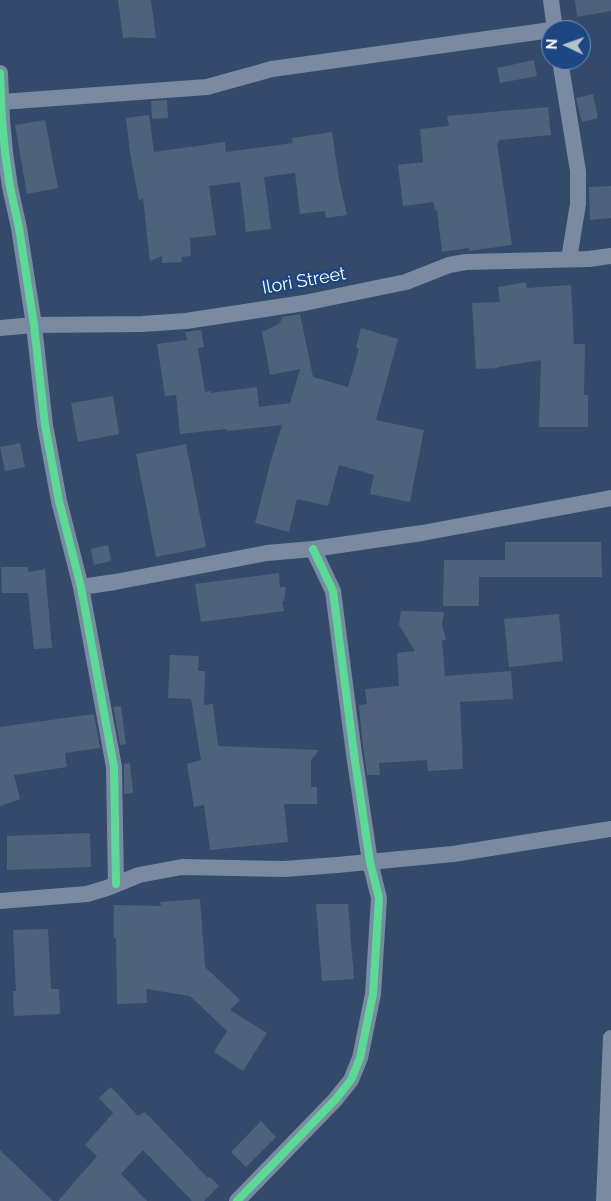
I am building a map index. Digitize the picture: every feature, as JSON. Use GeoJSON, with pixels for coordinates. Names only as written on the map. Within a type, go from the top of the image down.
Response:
{"type":"FeatureCollection","features":[{"type":"Feature","properties":{"kind":"street"},"geometry":{"type":"LineString","coordinates":[[551,0],[552,20]]}},
{"type":"Feature","properties":{"kind":"street"},"geometry":{"type":"LineString","coordinates":[[2,102],[207,87],[272,69],[541,32]]}},
{"type":"Feature","properties":{"kind":"street"},"geometry":{"type":"LineString","coordinates":[[562,70],[578,171],[578,204],[569,260]]}},
{"type":"Feature","properties":{"kind":"street"},"geometry":{"type":"LineString","coordinates":[[0,73],[5,152],[34,324],[45,425],[59,501],[81,587],[114,768],[116,884]]}},
{"type":"Feature","properties":{"kind":"street","name":"Ilori Street"},"geometry":{"type":"LineString","coordinates":[[0,328],[34,324],[142,324],[186,320],[304,303],[388,286],[406,282],[449,265],[466,262],[569,260],[611,256]]}},
{"type":"Feature","properties":{"kind":"street"},"geometry":{"type":"LineString","coordinates":[[81,587],[268,553],[313,549],[432,531],[611,498]]}},
{"type":"Feature","properties":{"kind":"street"},"geometry":{"type":"LineString","coordinates":[[237,1201],[335,1100],[351,1080],[360,1058],[373,994],[379,898],[370,862],[333,591],[313,549]]}},
{"type":"Feature","properties":{"kind":"street"},"geometry":{"type":"LineString","coordinates":[[0,901],[87,894],[139,876],[182,867],[284,869],[370,862],[453,854],[611,829]]}},
{"type":"Feature","properties":{"kind":"street"},"geometry":{"type":"LineString","coordinates":[[604,1201],[611,1038]]}},
{"type":"Feature","properties":{"kind":"building"},"geometry":{"type":"Polygon","coordinates":[[[118,0],[151,0],[156,38],[123,38],[118,0]]]}},
{"type":"Feature","properties":{"kind":"building"},"geometry":{"type":"Polygon","coordinates":[[[575,0],[611,0],[611,11],[577,17],[575,0]]]}},
{"type":"Feature","properties":{"kind":"building"},"geometry":{"type":"Polygon","coordinates":[[[534,60],[537,76],[500,83],[497,68],[534,60]]]}},
{"type":"Feature","properties":{"kind":"building"},"geometry":{"type":"Polygon","coordinates":[[[593,94],[598,118],[582,122],[576,98],[593,94]]]}},
{"type":"Feature","properties":{"kind":"building"},"geometry":{"type":"Polygon","coordinates":[[[167,100],[168,118],[152,119],[151,101],[167,100]]]}},
{"type":"Feature","properties":{"kind":"building"},"geometry":{"type":"Polygon","coordinates":[[[548,107],[551,135],[499,140],[497,143],[512,245],[469,251],[469,248],[442,252],[437,210],[435,211],[433,202],[403,206],[398,165],[423,162],[420,129],[449,126],[447,116],[548,107]]]}},
{"type":"Feature","properties":{"kind":"building"},"geometry":{"type":"Polygon","coordinates":[[[149,115],[154,152],[225,142],[226,152],[293,143],[292,138],[332,132],[347,215],[326,218],[325,211],[300,214],[295,173],[264,177],[271,229],[246,232],[240,182],[209,186],[216,235],[190,238],[191,256],[181,257],[182,262],[162,263],[162,256],[150,261],[143,199],[139,200],[130,153],[126,118],[149,115]]]}},
{"type":"Feature","properties":{"kind":"building"},"geometry":{"type":"Polygon","coordinates":[[[45,120],[58,188],[27,194],[15,125],[45,120]]]}},
{"type":"Feature","properties":{"kind":"building"},"geometry":{"type":"Polygon","coordinates":[[[611,186],[611,218],[590,220],[589,187],[611,186]]]}},
{"type":"Feature","properties":{"kind":"building"},"geometry":{"type":"Polygon","coordinates":[[[526,282],[527,288],[571,285],[574,344],[585,344],[584,395],[588,395],[588,427],[539,427],[541,360],[498,368],[476,369],[472,303],[500,302],[498,287],[526,282]]]}},
{"type":"Feature","properties":{"kind":"building"},"geometry":{"type":"Polygon","coordinates":[[[300,314],[313,377],[348,387],[359,349],[356,348],[361,328],[398,339],[376,420],[424,430],[410,502],[370,494],[374,475],[339,465],[328,506],[297,499],[289,532],[255,523],[282,425],[180,434],[176,395],[165,396],[157,344],[187,340],[185,332],[201,330],[204,347],[198,348],[205,392],[210,391],[211,393],[257,387],[259,407],[290,403],[300,369],[270,375],[262,332],[280,323],[282,317],[300,314]]]}},
{"type":"Feature","properties":{"kind":"building"},"geometry":{"type":"Polygon","coordinates":[[[113,396],[119,434],[78,442],[71,403],[113,396]]]}},
{"type":"Feature","properties":{"kind":"building"},"geometry":{"type":"Polygon","coordinates":[[[20,443],[25,467],[5,471],[0,447],[20,443]]]}},
{"type":"Feature","properties":{"kind":"building"},"geometry":{"type":"Polygon","coordinates":[[[186,444],[206,547],[156,557],[136,454],[186,444]]]}},
{"type":"Feature","properties":{"kind":"building"},"geometry":{"type":"Polygon","coordinates":[[[505,542],[601,542],[602,577],[479,577],[479,606],[443,606],[444,560],[505,560],[505,542]]]}},
{"type":"Feature","properties":{"kind":"building"},"geometry":{"type":"Polygon","coordinates":[[[108,545],[111,561],[94,565],[91,549],[108,545]]]}},
{"type":"Feature","properties":{"kind":"building"},"geometry":{"type":"Polygon","coordinates":[[[1,567],[28,567],[28,572],[45,569],[52,648],[34,649],[28,593],[2,593],[1,567]]]}},
{"type":"Feature","properties":{"kind":"building"},"geometry":{"type":"Polygon","coordinates":[[[279,573],[280,587],[286,587],[284,601],[282,601],[284,611],[201,622],[195,584],[279,573]]]}},
{"type":"Feature","properties":{"kind":"building"},"geometry":{"type":"Polygon","coordinates":[[[401,611],[444,612],[442,625],[446,640],[442,640],[445,676],[511,671],[513,699],[460,702],[463,769],[428,771],[427,760],[379,763],[380,775],[367,775],[359,705],[367,704],[365,689],[399,686],[397,653],[415,651],[399,625],[401,611]]]}},
{"type":"Feature","properties":{"kind":"building"},"geometry":{"type":"Polygon","coordinates":[[[559,614],[563,661],[509,667],[504,619],[559,614]]]}},
{"type":"Feature","properties":{"kind":"building"},"geometry":{"type":"Polygon","coordinates":[[[170,655],[199,656],[198,671],[205,671],[204,705],[213,704],[218,746],[319,750],[311,760],[311,787],[317,787],[317,804],[284,804],[288,842],[210,850],[204,805],[194,807],[187,764],[201,760],[191,699],[168,698],[170,655]]]}},
{"type":"Feature","properties":{"kind":"building"},"geometry":{"type":"Polygon","coordinates":[[[121,706],[126,744],[120,745],[113,707],[121,706]]]}},
{"type":"Feature","properties":{"kind":"building"},"geometry":{"type":"Polygon","coordinates":[[[94,714],[100,748],[65,753],[67,767],[14,775],[20,799],[0,806],[0,727],[94,714]]]}},
{"type":"Feature","properties":{"kind":"building"},"geometry":{"type":"Polygon","coordinates":[[[130,763],[133,793],[124,794],[124,764],[130,763]]]}},
{"type":"Feature","properties":{"kind":"building"},"geometry":{"type":"Polygon","coordinates":[[[90,833],[91,867],[7,870],[7,836],[90,833]]]}},
{"type":"Feature","properties":{"kind":"building"},"geometry":{"type":"Polygon","coordinates":[[[200,899],[205,967],[240,1000],[230,1010],[267,1033],[243,1071],[214,1052],[227,1031],[190,996],[146,989],[147,1003],[117,1004],[114,905],[161,906],[160,902],[200,899]]]}},
{"type":"Feature","properties":{"kind":"building"},"geometry":{"type":"Polygon","coordinates":[[[316,904],[348,904],[354,979],[322,981],[316,904]]]}},
{"type":"Feature","properties":{"kind":"building"},"geometry":{"type":"Polygon","coordinates":[[[48,929],[51,989],[59,989],[60,1014],[14,1016],[13,991],[16,991],[13,930],[48,929]]]}},
{"type":"Feature","properties":{"kind":"building"},"geometry":{"type":"Polygon","coordinates":[[[111,1087],[138,1116],[145,1112],[207,1177],[211,1178],[219,1186],[204,1201],[192,1201],[143,1150],[121,1174],[147,1201],[58,1201],[97,1156],[85,1145],[113,1113],[99,1098],[111,1087]]]}},
{"type":"Feature","properties":{"kind":"building"},"geometry":{"type":"Polygon","coordinates":[[[261,1121],[276,1137],[246,1167],[231,1152],[261,1121]]]}},
{"type":"Feature","properties":{"kind":"building"},"geometry":{"type":"Polygon","coordinates":[[[0,1150],[53,1201],[0,1201],[0,1150]]]}},
{"type":"Feature","properties":{"kind":"cycle path"},"geometry":{"type":"LineString","coordinates":[[0,73],[5,152],[34,325],[45,425],[59,501],[81,587],[114,767],[116,884]]}},
{"type":"Feature","properties":{"kind":"cycle path"},"geometry":{"type":"LineString","coordinates":[[237,1201],[335,1100],[351,1080],[360,1058],[373,994],[379,898],[370,862],[333,591],[313,549]]}}]}
